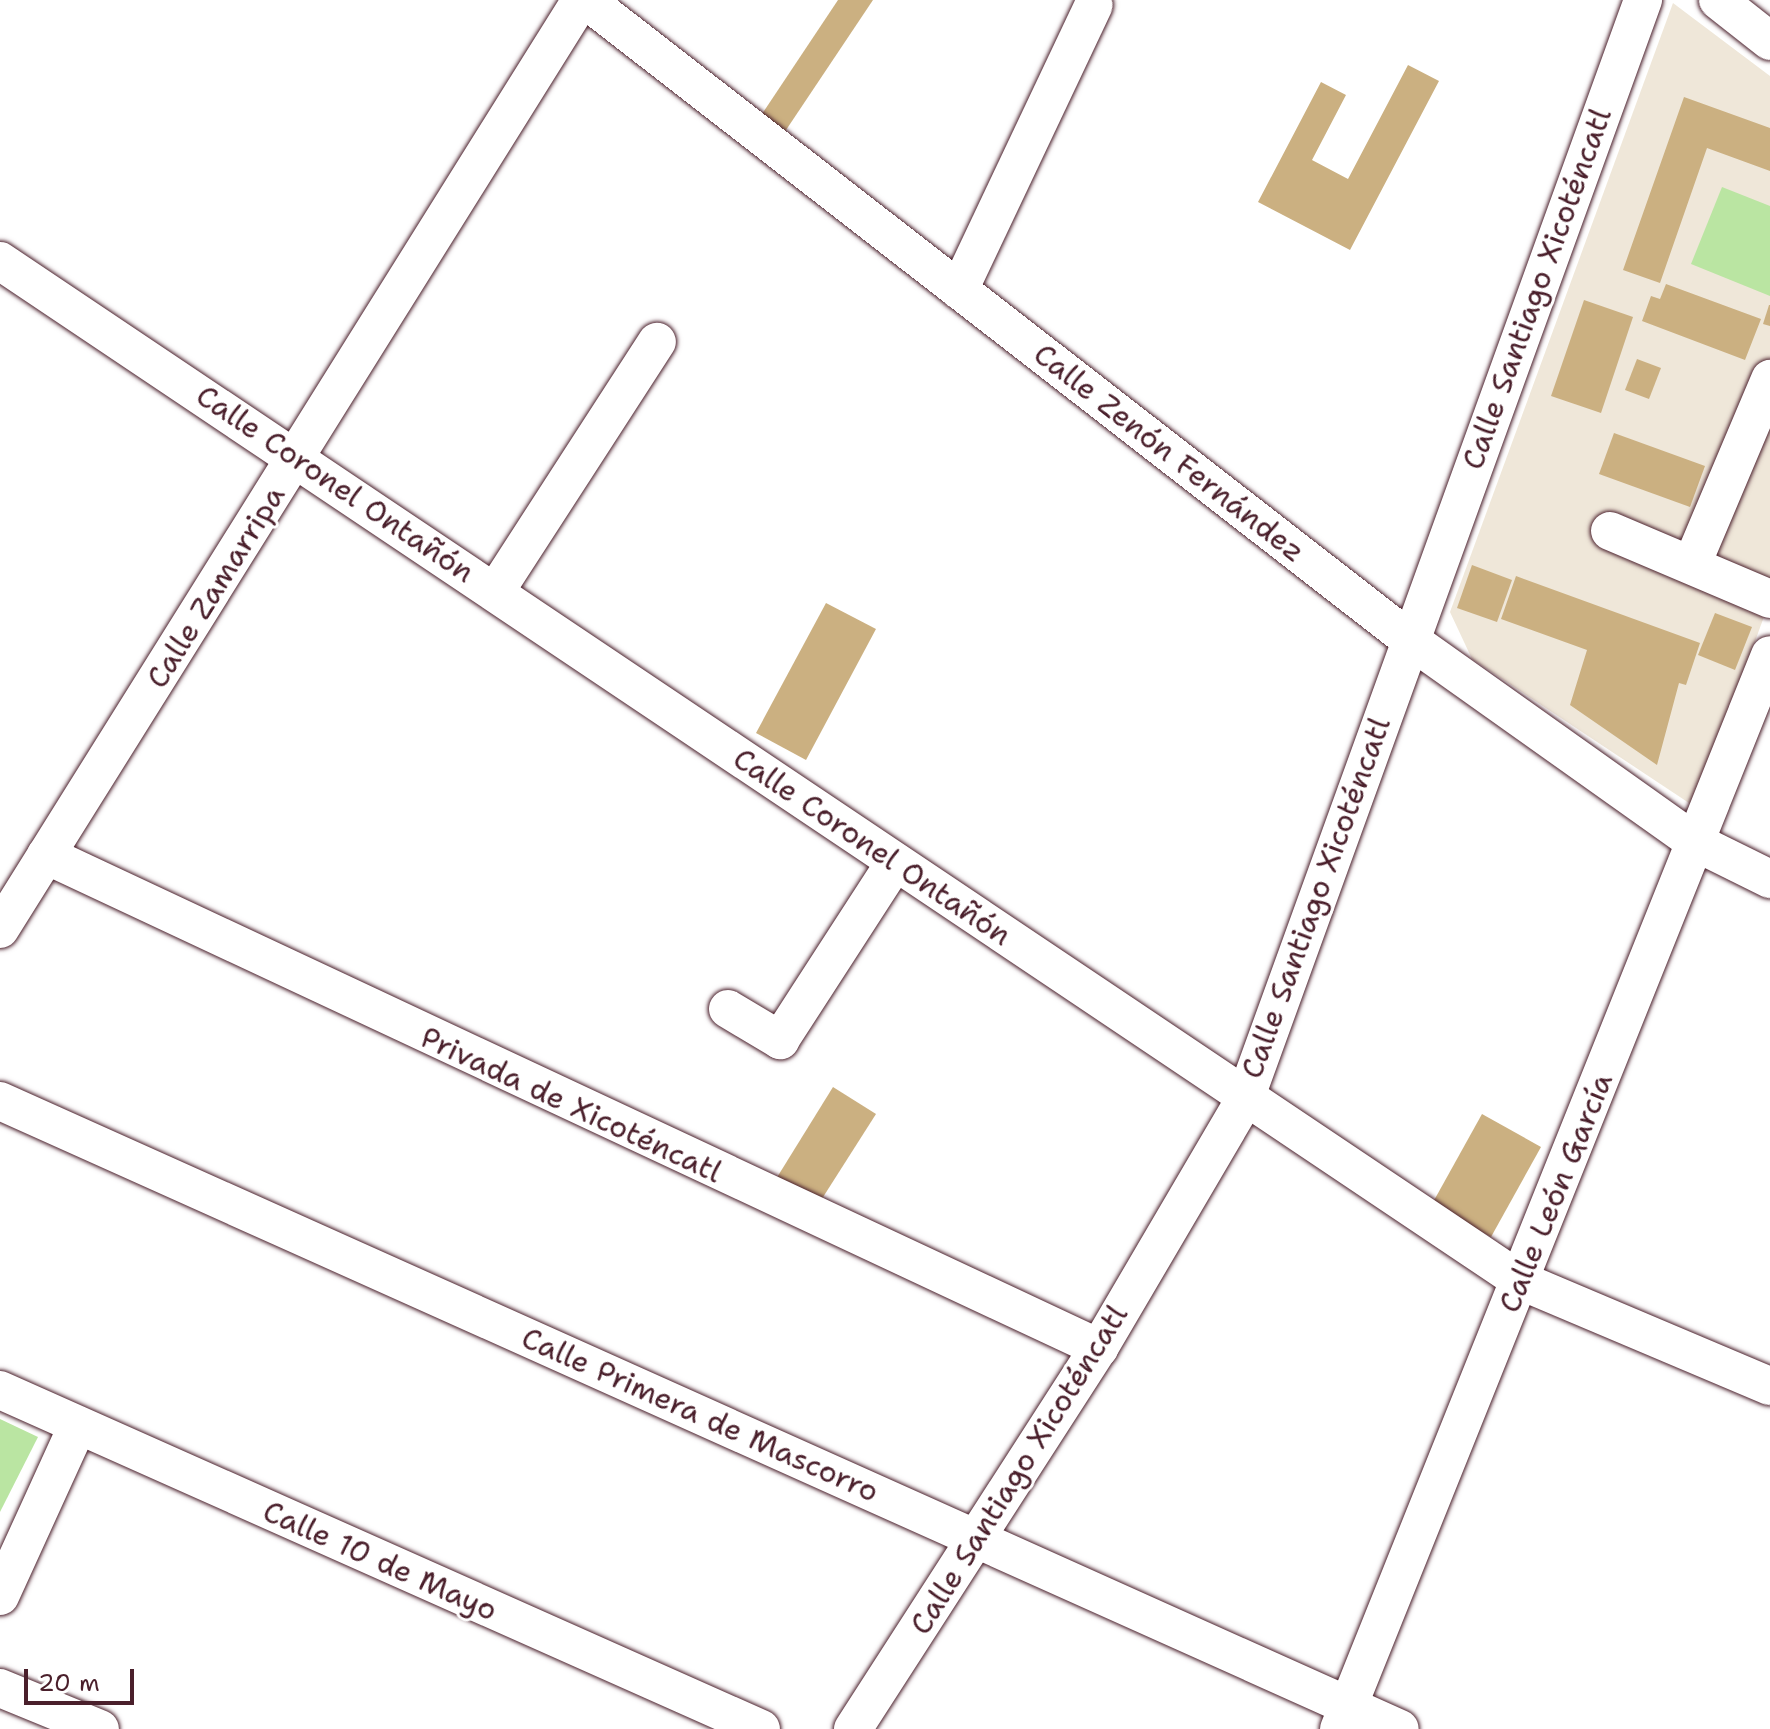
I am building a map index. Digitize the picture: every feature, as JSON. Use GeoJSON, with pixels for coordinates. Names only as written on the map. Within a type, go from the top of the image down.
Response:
{"type":"FeatureCollection","features":[{"type":"Feature","properties":{"kind":"street","name":"Calle Zenón Fernández"},"geometry":{"type":"LineString","coordinates":[[584,0],[1409,639],[1695,842],[1770,879]]}},
{"type":"Feature","properties":{"kind":"street","name":"Calle Zamarripa"},"geometry":{"type":"LineString","coordinates":[[0,929],[584,0]]}},
{"type":"Feature","properties":{"kind":"street","name":"Calle Santiago Xicoténcatl"},"geometry":{"type":"LineString","coordinates":[[853,1729],[1099,1348],[1245,1099],[1409,639],[1643,0]]}},
{"type":"Feature","properties":{"kind":"street"},"geometry":{"type":"LineString","coordinates":[[1718,0],[1770,41]]}},
{"type":"Feature","properties":{"kind":"street"},"geometry":{"type":"LineString","coordinates":[[959,290],[1094,5]]}},
{"type":"Feature","properties":{"kind":"street","name":"Calle Coronel Ontañón"},"geometry":{"type":"LineString","coordinates":[[4,272],[298,458],[1245,1099],[1521,1281],[1770,1386]]}},
{"type":"Feature","properties":{"kind":"street"},"geometry":{"type":"LineString","coordinates":[[495,592],[657,342]]}},
{"type":"Feature","properties":{"kind":"street"},"geometry":{"type":"LineString","coordinates":[[1692,564],[1770,379]]}},
{"type":"Feature","properties":{"kind":"street"},"geometry":{"type":"LineString","coordinates":[[1610,531],[1770,599]]}},
{"type":"Feature","properties":{"kind":"street","name":"Calle León García"},"geometry":{"type":"LineString","coordinates":[[1343,1718],[1770,655]]}},
{"type":"Feature","properties":{"kind":"street","name":"Privada de Xicoténcatl"},"geometry":{"type":"LineString","coordinates":[[46,855],[1099,1348]]}},
{"type":"Feature","properties":{"kind":"street"},"geometry":{"type":"LineString","coordinates":[[728,1009],[780,1040],[895,862]]}},
{"type":"Feature","properties":{"kind":"street","name":"Calle Primera de Mascorro"},"geometry":{"type":"LineString","coordinates":[[0,1101],[976,1540],[1343,1718],[1400,1729]]}},
{"type":"Feature","properties":{"kind":"street","name":"Calle 10 de Mayo"},"geometry":{"type":"LineString","coordinates":[[0,1390],[77,1427],[761,1729]]}},
{"type":"Feature","properties":{"kind":"street"},"geometry":{"type":"LineString","coordinates":[[0,1596],[77,1427]]}},
{"type":"Feature","properties":{"kind":"street"},"geometry":{"type":"LineString","coordinates":[[0,1688],[100,1729]]}},
{"type":"Feature","properties":{"kind":"shaded area"},"geometry":{"type":"Polygon","coordinates":[[[1673,3],[1770,76],[1770,600],[1695,807],[1472,659],[1450,612],[1673,3]]]}},
{"type":"Feature","properties":{"kind":"green space"},"geometry":{"type":"Polygon","coordinates":[[[1722,187],[1770,206],[1770,296],[1691,264],[1722,187]]]}},
{"type":"Feature","properties":{"kind":"green space"},"geometry":{"type":"Polygon","coordinates":[[[0,1419],[38,1437],[0,1512],[0,1419]]]}},
{"type":"Feature","properties":{"kind":"building"},"geometry":{"type":"Polygon","coordinates":[[[838,0],[873,0],[778,142],[754,126],[838,0]]]}},
{"type":"Feature","properties":{"kind":"building"},"geometry":{"type":"Polygon","coordinates":[[[1408,65],[1439,81],[1350,250],[1258,202],[1321,82],[1346,95],[1312,160],[1348,179],[1408,65]]]}},
{"type":"Feature","properties":{"kind":"building"},"geometry":{"type":"Polygon","coordinates":[[[1684,97],[1770,128],[1770,171],[1707,148],[1660,283],[1623,270],[1684,97]]]}},
{"type":"Feature","properties":{"kind":"building"},"geometry":{"type":"Polygon","coordinates":[[[1666,284],[1761,319],[1745,360],[1642,321],[1651,296],[1660,299],[1666,284]]]}},
{"type":"Feature","properties":{"kind":"building"},"geometry":{"type":"Polygon","coordinates":[[[1584,300],[1633,317],[1601,413],[1551,396],[1584,300]]]}},
{"type":"Feature","properties":{"kind":"building"},"geometry":{"type":"Polygon","coordinates":[[[1770,305],[1770,326],[1763,324],[1770,305]]]}},
{"type":"Feature","properties":{"kind":"building"},"geometry":{"type":"Polygon","coordinates":[[[1637,359],[1661,368],[1649,399],[1625,390],[1637,359]]]}},
{"type":"Feature","properties":{"kind":"building"},"geometry":{"type":"Polygon","coordinates":[[[1614,433],[1705,466],[1690,507],[1599,474],[1614,433]]]}},
{"type":"Feature","properties":{"kind":"building"},"geometry":{"type":"Polygon","coordinates":[[[1472,565],[1512,580],[1497,622],[1457,608],[1472,565]]]}},
{"type":"Feature","properties":{"kind":"building"},"geometry":{"type":"Polygon","coordinates":[[[1516,576],[1700,643],[1686,685],[1679,683],[1657,765],[1570,705],[1587,650],[1501,619],[1516,576]]]}},
{"type":"Feature","properties":{"kind":"building"},"geometry":{"type":"Polygon","coordinates":[[[826,603],[876,629],[806,760],[756,733],[826,603]]]}},
{"type":"Feature","properties":{"kind":"building"},"geometry":{"type":"Polygon","coordinates":[[[1715,613],[1752,627],[1735,670],[1698,655],[1715,613]]]}},
{"type":"Feature","properties":{"kind":"building"},"geometry":{"type":"Polygon","coordinates":[[[833,1087],[876,1114],[818,1205],[776,1179],[833,1087]]]}},
{"type":"Feature","properties":{"kind":"building"},"geometry":{"type":"Polygon","coordinates":[[[1482,1114],[1541,1147],[1491,1237],[1432,1204],[1482,1114]]]}}]}
